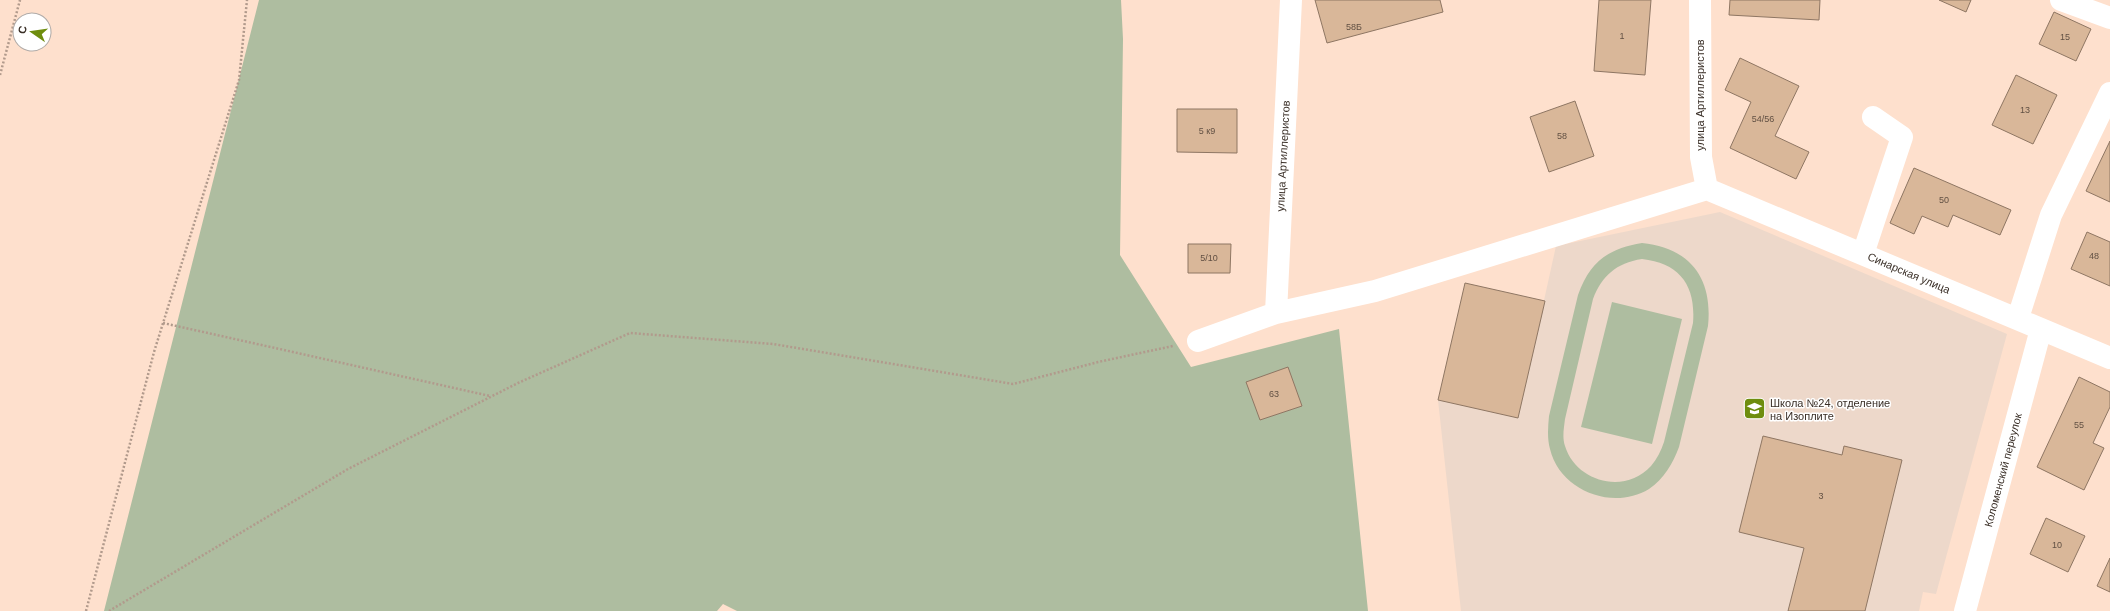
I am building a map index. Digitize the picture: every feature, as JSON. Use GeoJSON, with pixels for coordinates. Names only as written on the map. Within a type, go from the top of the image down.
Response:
{"type":"FeatureCollection","features":[{"type":"Feature","properties":{"kind":"street","name":"улица Артиллеристов"},"geometry":{"type":"LineString","coordinates":[[1276,313],[1291,0]]}},
{"type":"Feature","properties":{"kind":"street","name":"улица Артиллеристов"},"geometry":{"type":"LineString","coordinates":[[1700,0],[1700,157],[1707,189]]}},
{"type":"Feature","properties":{"kind":"street"},"geometry":{"type":"LineString","coordinates":[[2061,0],[2110,18]]}},
{"type":"Feature","properties":{"kind":"street"},"geometry":{"type":"LineString","coordinates":[[2018,318],[2051,215],[2110,93]]}},
{"type":"Feature","properties":{"kind":"street"},"geometry":{"type":"LineString","coordinates":[[1863,254],[1902,137],[1873,117]]}},
{"type":"Feature","properties":{"kind":"street"},"geometry":{"type":"LineString","coordinates":[[1198,340],[1276,313],[1375,291],[1707,189]]}},
{"type":"Feature","properties":{"kind":"street","name":"Синарская улица"},"geometry":{"type":"LineString","coordinates":[[1707,189],[2018,318],[2041,330],[2110,358]]}},
{"type":"Feature","properties":{"kind":"street","name":"Коломенский переулок"},"geometry":{"type":"LineString","coordinates":[[1965,611],[2041,330]]}},
{"type":"Feature","properties":{"kind":"path"},"geometry":{"type":"LineString","coordinates":[[0,75],[20,0]]}},
{"type":"Feature","properties":{"kind":"path"},"geometry":{"type":"LineString","coordinates":[[86,611],[163,323],[239,80],[247,0]]}},
{"type":"Feature","properties":{"kind":"path"},"geometry":{"type":"LineString","coordinates":[[163,323],[491,396]]}},
{"type":"Feature","properties":{"kind":"path"},"geometry":{"type":"LineString","coordinates":[[110,611],[348,469],[491,396],[630,334],[773,344],[1013,384],[1098,362],[1198,340]]}},
{"type":"Feature","properties":{"kind":"shaded area","name":"Школа №24, отделение на Изоплите"},"geometry":{"type":"Polygon","coordinates":[[[1720,212],[2007,334],[1936,594],[1923,592],[1919,611],[1461,611],[1438,400],[1518,418],[1556,246],[1720,212]]]}},
{"type":"Feature","properties":{"kind":"green space"},"geometry":{"type":"Polygon","coordinates":[[[259,0],[1121,0],[1123,39],[1120,255],[1191,367],[1339,329],[1368,611],[737,611],[723,604],[717,611],[104,611],[259,0]]]}},
{"type":"Feature","properties":{"kind":"green space"},"geometry":{"type":"Polygon","coordinates":[[[1642,243],[1659,246],[1673,251],[1695,268],[1707,293],[1709,309],[1708,326],[1679,447],[1671,465],[1664,476],[1649,489],[1635,495],[1620,498],[1604,497],[1590,493],[1576,486],[1565,476],[1556,464],[1548,441],[1549,416],[1578,295],[1583,284],[1588,274],[1601,259],[1610,253],[1642,243]],[[1642,259],[1617,267],[1606,277],[1593,299],[1565,419],[1563,436],[1565,446],[1571,458],[1579,468],[1590,476],[1602,480],[1615,482],[1628,480],[1640,475],[1651,466],[1657,458],[1664,442],[1693,323],[1692,298],[1683,279],[1676,271],[1655,261],[1642,259]]]}},
{"type":"Feature","properties":{"kind":"green space"},"geometry":{"type":"Polygon","coordinates":[[[1612,302],[1682,319],[1652,444],[1581,427],[1612,302]]]}},
{"type":"Feature","properties":{"kind":"building"},"geometry":{"type":"Polygon","coordinates":[[[1315,0],[1440,0],[1443,12],[1327,43],[1315,0]]]}},
{"type":"Feature","properties":{"kind":"building"},"geometry":{"type":"Polygon","coordinates":[[[1599,0],[1651,0],[1645,75],[1594,71],[1599,0]]]}},
{"type":"Feature","properties":{"kind":"building"},"geometry":{"type":"Polygon","coordinates":[[[1730,0],[1820,0],[1819,20],[1729,15],[1730,0]]]}},
{"type":"Feature","properties":{"kind":"building"},"geometry":{"type":"Polygon","coordinates":[[[1939,0],[1971,0],[1966,12],[1939,0]]]}},
{"type":"Feature","properties":{"kind":"building"},"geometry":{"type":"Polygon","coordinates":[[[2054,12],[2091,29],[2076,61],[2039,44],[2054,12]]]}},
{"type":"Feature","properties":{"kind":"building"},"geometry":{"type":"Polygon","coordinates":[[[1740,58],[1799,86],[1775,136],[1809,152],[1796,179],[1730,148],[1751,102],[1725,90],[1740,58]]]}},
{"type":"Feature","properties":{"kind":"building"},"geometry":{"type":"Polygon","coordinates":[[[2016,75],[2057,95],[2033,144],[1992,125],[2016,75]]]}},
{"type":"Feature","properties":{"kind":"building"},"geometry":{"type":"Polygon","coordinates":[[[1575,101],[1594,156],[1549,172],[1530,117],[1575,101]]]}},
{"type":"Feature","properties":{"kind":"building"},"geometry":{"type":"Polygon","coordinates":[[[1177,109],[1237,109],[1237,153],[1177,152],[1177,109]]]}},
{"type":"Feature","properties":{"kind":"building"},"geometry":{"type":"Polygon","coordinates":[[[2110,141],[2110,202],[2086,191],[2110,141]]]}},
{"type":"Feature","properties":{"kind":"building"},"geometry":{"type":"Polygon","coordinates":[[[1914,168],[2011,210],[2000,235],[1953,215],[1948,227],[1922,216],[1914,234],[1890,223],[1914,168]]]}},
{"type":"Feature","properties":{"kind":"building"},"geometry":{"type":"Polygon","coordinates":[[[2087,232],[2110,242],[2110,286],[2071,269],[2087,232]]]}},
{"type":"Feature","properties":{"kind":"building"},"geometry":{"type":"Polygon","coordinates":[[[1188,244],[1231,244],[1230,273],[1188,273],[1188,244]]]}},
{"type":"Feature","properties":{"kind":"building"},"geometry":{"type":"Polygon","coordinates":[[[1465,283],[1545,301],[1518,418],[1438,400],[1465,283]]]}},
{"type":"Feature","properties":{"kind":"building"},"geometry":{"type":"Polygon","coordinates":[[[1288,367],[1302,406],[1260,420],[1246,382],[1288,367]]]}},
{"type":"Feature","properties":{"kind":"building"},"geometry":{"type":"Polygon","coordinates":[[[2079,377],[2110,392],[2110,407],[2093,443],[2104,448],[2084,490],[2037,467],[2079,377]]]}},
{"type":"Feature","properties":{"kind":"building"},"geometry":{"type":"Polygon","coordinates":[[[1763,436],[1842,455],[1844,446],[1902,460],[1865,611],[1788,611],[1804,548],[1739,532],[1763,436]]]}},
{"type":"Feature","properties":{"kind":"building"},"geometry":{"type":"Polygon","coordinates":[[[2046,518],[2085,536],[2068,572],[2030,554],[2046,518]]]}},
{"type":"Feature","properties":{"kind":"building"},"geometry":{"type":"Polygon","coordinates":[[[2110,558],[2110,592],[2097,586],[2110,558]]]}},
{"type":"Feature","properties":{"kind":"place","name":"Школа №24, отделение на Изоплите"},"geometry":{"type":"Point","coordinates":[1754,409]}}]}
